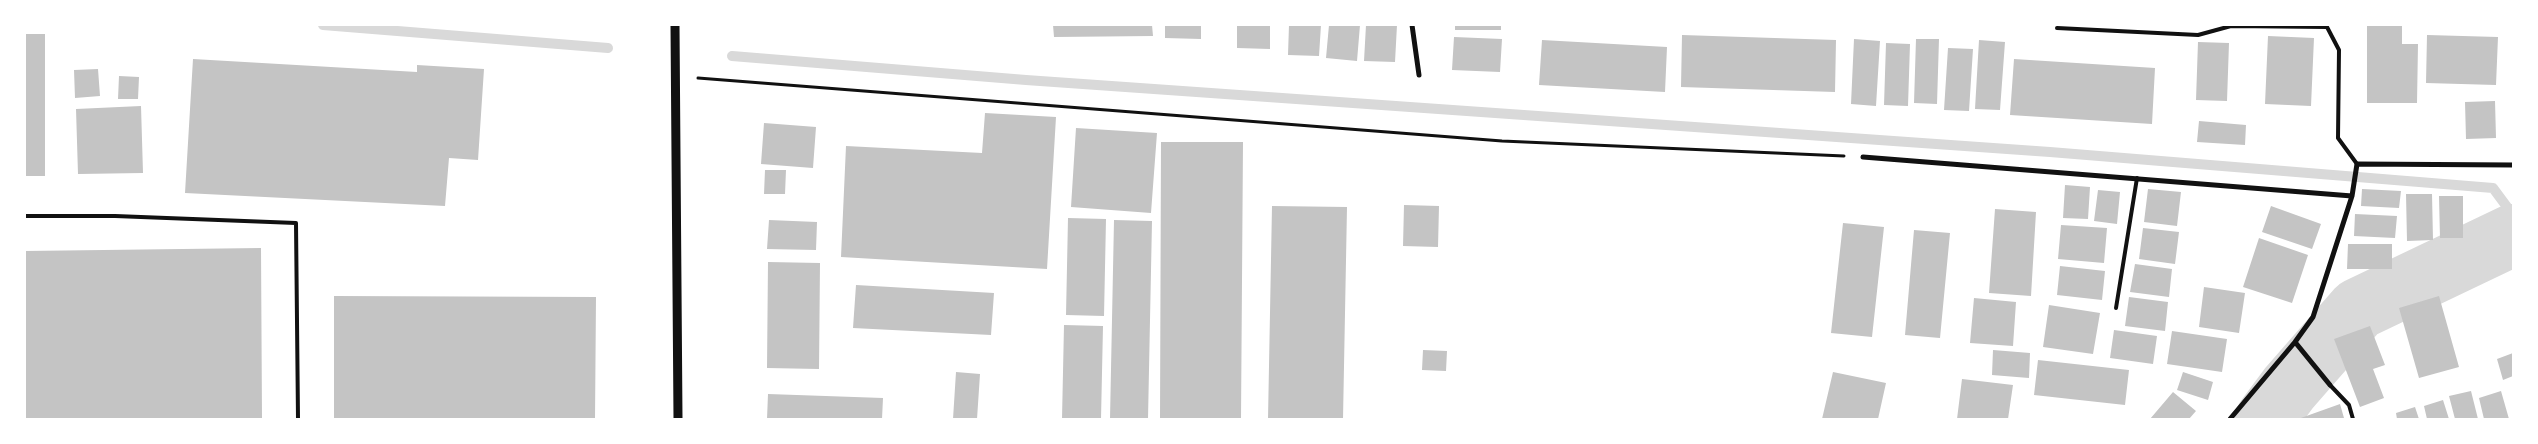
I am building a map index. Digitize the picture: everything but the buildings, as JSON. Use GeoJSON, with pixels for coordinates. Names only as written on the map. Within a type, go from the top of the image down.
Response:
{"type":"FeatureCollection","features":[{"type":"Feature","properties":{"kind":"street"},"geometry":{"type":"LineString","coordinates":[[675,25],[678,419]]}},
{"type":"Feature","properties":{"kind":"street"},"geometry":{"type":"LineString","coordinates":[[1412,25],[1419,76]]}},
{"type":"Feature","properties":{"kind":"street"},"geometry":{"type":"LineString","coordinates":[[1863,157],[2352,196]]}},
{"type":"Feature","properties":{"kind":"street"},"geometry":{"type":"LineString","coordinates":[[2230,419],[2295,342],[2313,317],[2352,196],[2357,164],[2513,165]]}},
{"type":"Feature","properties":{"kind":"street"},"geometry":{"type":"LineString","coordinates":[[2295,342],[2330,386]]}},
{"type":"Feature","properties":{"kind":"lane"},"geometry":{"type":"LineString","coordinates":[[2056,28],[2198,35],[2231,26],[2327,26],[2339,50],[2338,138],[2357,164]]}},
{"type":"Feature","properties":{"kind":"lane"},"geometry":{"type":"LineString","coordinates":[[2116,308],[2137,178]]}},
{"type":"Feature","properties":{"kind":"lane"},"geometry":{"type":"LineString","coordinates":[[25,216],[115,216],[296,224],[298,419]]}},
{"type":"Feature","properties":{"kind":"lane"},"geometry":{"type":"LineString","coordinates":[[2330,386],[2349,405],[2353,419]]}},
{"type":"Feature","properties":{"kind":"path"},"geometry":{"type":"LineString","coordinates":[[676,76],[1502,141],[1863,157]]}},
{"type":"Feature","properties":{"kind":"waterway"},"geometry":{"type":"LineString","coordinates":[[323,25],[608,48]]}},
{"type":"Feature","properties":{"kind":"waterway"},"geometry":{"type":"LineString","coordinates":[[732,56],[1026,80],[2050,152],[2493,188],[2513,215]]}},
{"type":"Feature","properties":{"kind":"waterway"},"geometry":{"type":"LineString","coordinates":[[2266,419],[2289,388],[2358,309],[2513,235]]}}]}
